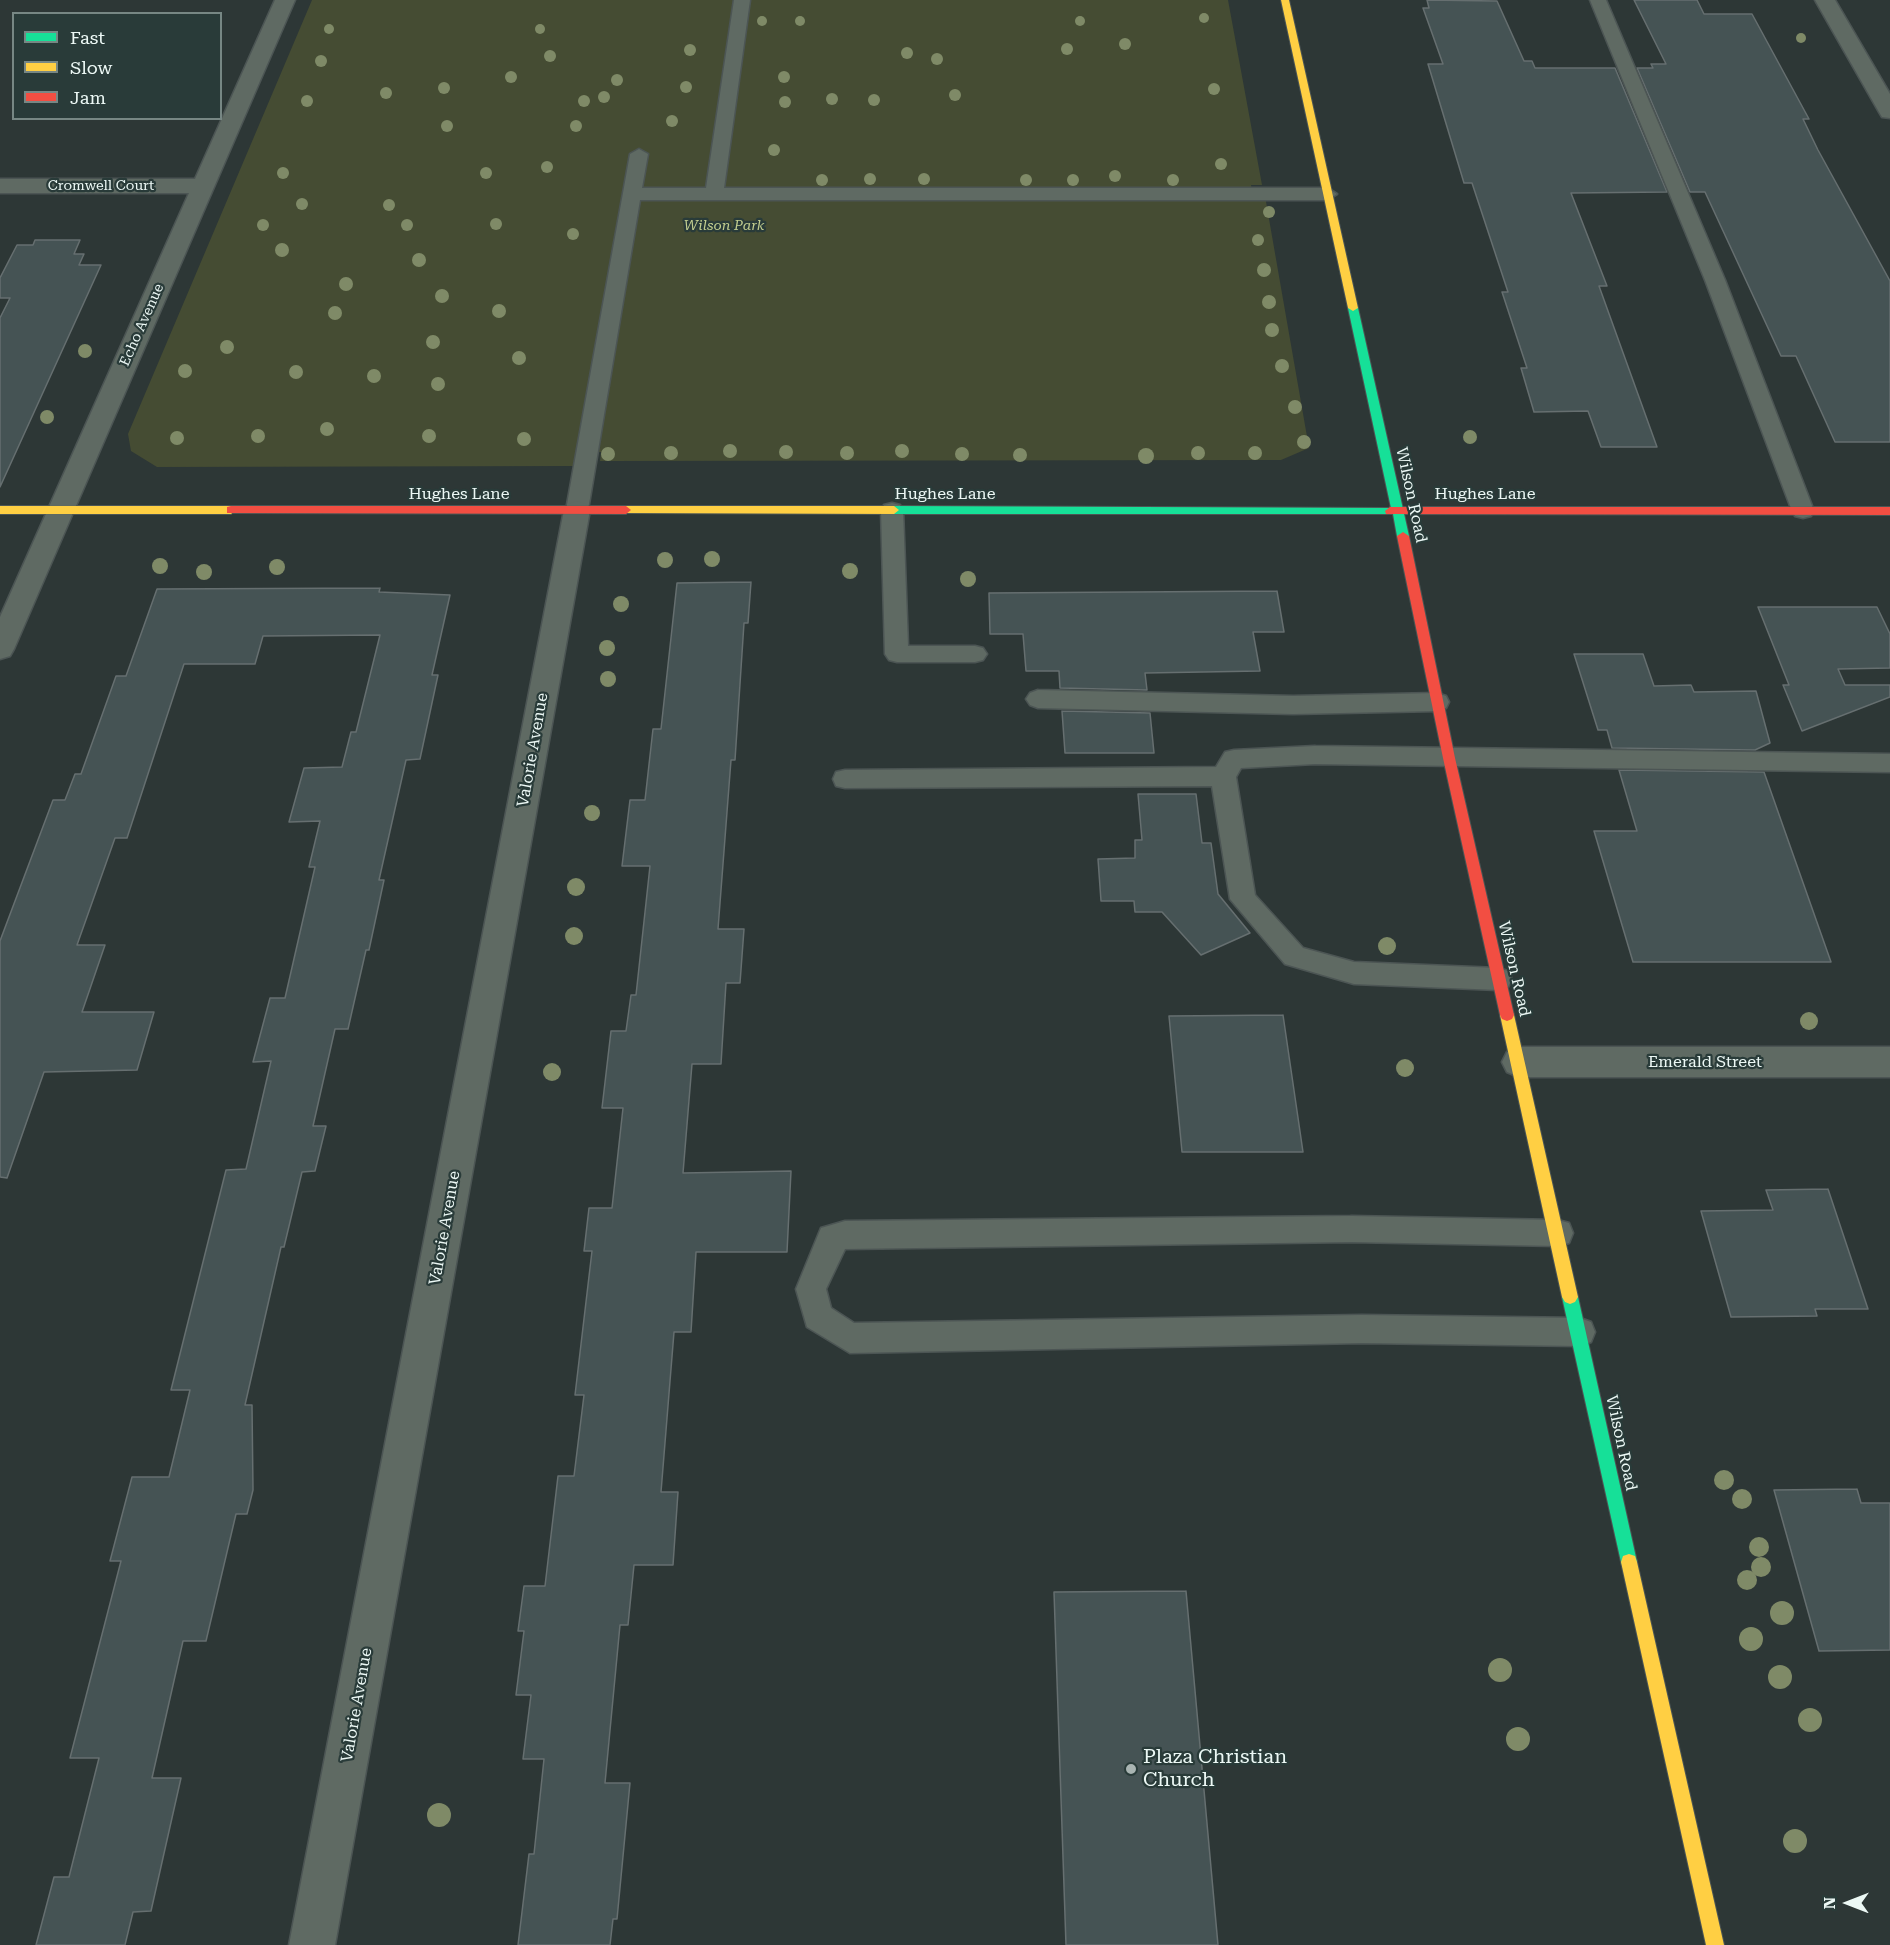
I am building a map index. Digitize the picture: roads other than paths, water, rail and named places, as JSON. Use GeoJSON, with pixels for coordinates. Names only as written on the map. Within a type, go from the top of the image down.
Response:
{"type":"FeatureCollection","features":[{"type":"Feature","properties":{"kind":"street","name":"Echo Avenue"},"geometry":{"type":"LineString","coordinates":[[0,649],[285,0]]}},
{"type":"Feature","properties":{"kind":"street","name":"Wilson Road"},"geometry":{"type":"LineString","coordinates":[[1285,0],[1398,510],[1449,758],[1498,979],[1520,1062],[1715,1945]]}},
{"type":"Feature","properties":{"kind":"street"},"geometry":{"type":"LineString","coordinates":[[1825,0],[1890,112]]}},
{"type":"Feature","properties":{"kind":"street","name":"Cromwell Court"},"geometry":{"type":"LineString","coordinates":[[0,186],[203,186]]}},
{"type":"Feature","properties":{"kind":"street","name":"Hughes Lane"},"geometry":{"type":"LineString","coordinates":[[0,510],[1890,511]]}},
{"type":"Feature","properties":{"kind":"street","name":"Valorie Avenue"},"geometry":{"type":"LineString","coordinates":[[312,1945],[577,510]]}},
{"type":"Feature","properties":{"kind":"street","name":"Emerald Street"},"geometry":{"type":"LineString","coordinates":[[1520,1062],[1890,1062]]}},
{"type":"Feature","properties":{"kind":"lane"},"geometry":{"type":"LineString","coordinates":[[714,194],[742,0]]}},
{"type":"Feature","properties":{"kind":"lane"},"geometry":{"type":"LineString","coordinates":[[1598,0],[1715,280],[1803,511]]}},
{"type":"Feature","properties":{"kind":"lane"},"geometry":{"type":"LineString","coordinates":[[577,510],[639,154]]}},
{"type":"Feature","properties":{"kind":"lane"},"geometry":{"type":"LineString","coordinates":[[633,194],[1328,194]]}},
{"type":"Feature","properties":{"kind":"lane"},"geometry":{"type":"LineString","coordinates":[[892,510],[897,654],[975,654]]}},
{"type":"Feature","properties":{"kind":"lane"},"geometry":{"type":"LineString","coordinates":[[1038,699],[1293,705],[1437,702]]}},
{"type":"Feature","properties":{"kind":"lane"},"geometry":{"type":"LineString","coordinates":[[1498,979],[1354,973],[1294,956],[1244,899],[1223,776],[1234,759],[1315,755],[1890,763]]}},
{"type":"Feature","properties":{"kind":"lane"},"geometry":{"type":"LineString","coordinates":[[844,778],[1085,779],[1223,776]]}},
{"type":"Feature","properties":{"kind":"lane"},"geometry":{"type":"LineString","coordinates":[[1558,1233],[1351,1229],[845,1235],[832,1238],[811,1289],[818,1317],[850,1338],[1362,1329],[1580,1332]]}},
{"type":"Feature","properties":{"kind":"place","name":"Plaza Christian Church"},"geometry":{"type":"Point","coordinates":[1131,1769]}},
{"type":"Feature","properties":{"kind":"park label","name":"Wilson Park"},"geometry":{"type":"Point","coordinates":[724,226]}}]}
